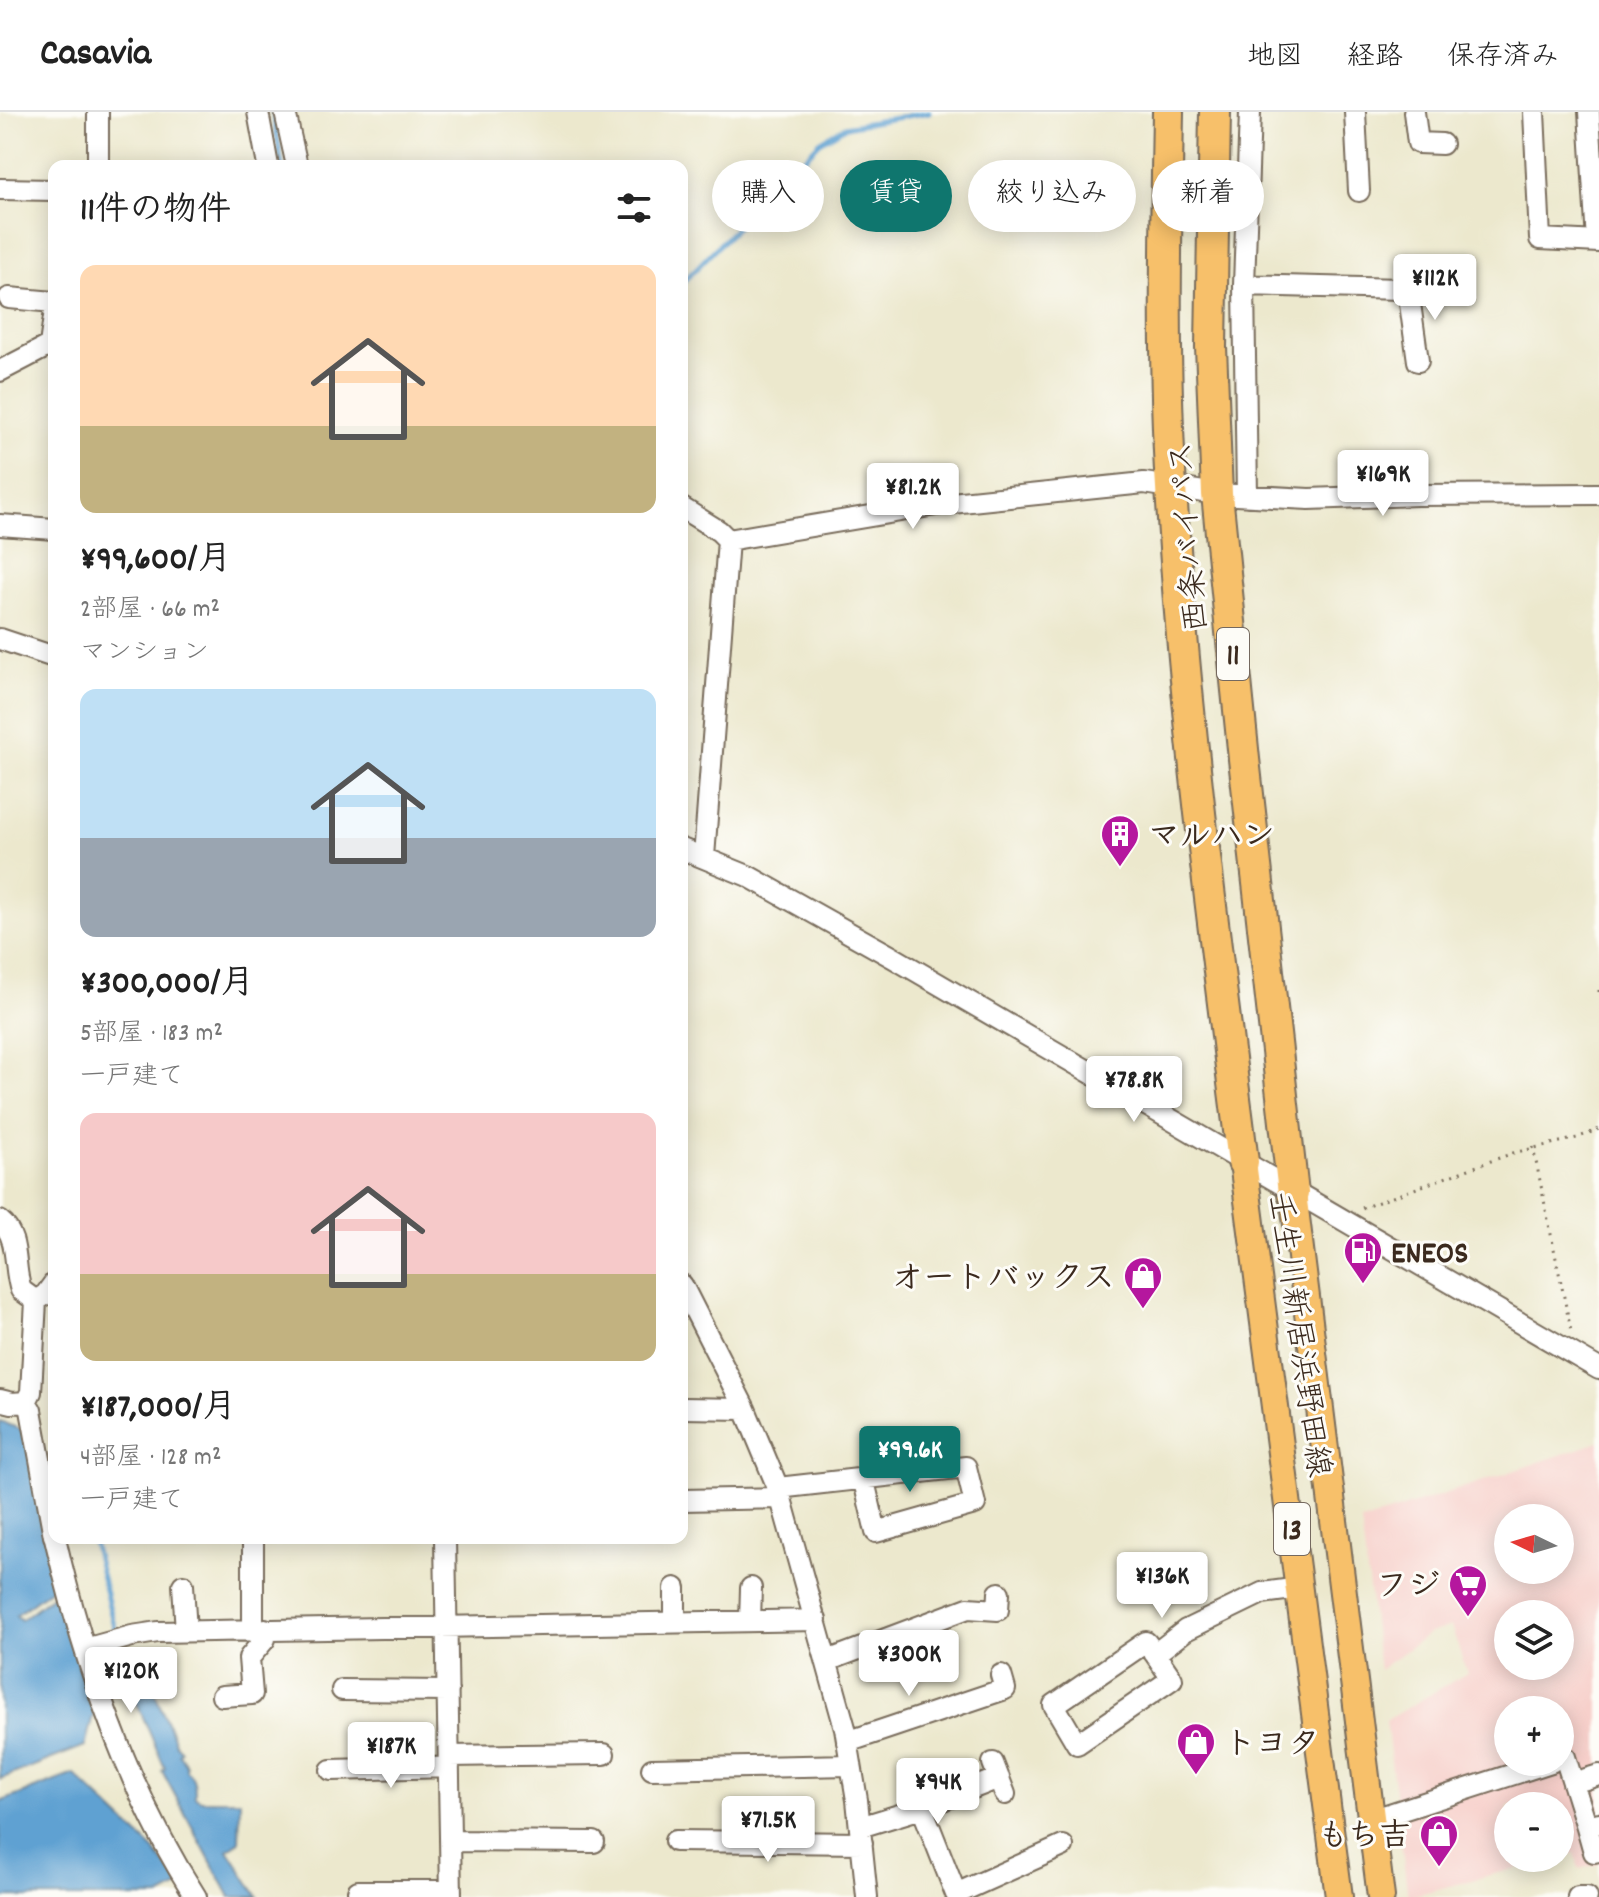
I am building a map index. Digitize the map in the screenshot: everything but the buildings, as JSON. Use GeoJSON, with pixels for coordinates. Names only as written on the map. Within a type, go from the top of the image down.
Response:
{"type":"FeatureCollection","features":[{"type":"Feature","properties":{"kind":"highway","name":"西条バイパス"},"geometry":{"type":"LineString","coordinates":[[1168,112],[1166,256],[1171,487],[1194,765],[1243,1162]]}},
{"type":"Feature","properties":{"kind":"highway","name":"西条バイパス"},"geometry":{"type":"LineString","coordinates":[[1215,112],[1211,347],[1232,495],[1244,759],[1293,1193]]}},
{"type":"Feature","properties":{"kind":"main road","name":"壬生川新居浜野田線"},"geometry":{"type":"LineString","coordinates":[[1243,1162],[1339,1897]]}},
{"type":"Feature","properties":{"kind":"main road","name":"壬生川新居浜野田線"},"geometry":{"type":"LineString","coordinates":[[1293,1193],[1381,1897]]}},
{"type":"Feature","properties":{"kind":"street"},"geometry":{"type":"LineString","coordinates":[[98,112],[98,160]]}},
{"type":"Feature","properties":{"kind":"street"},"geometry":{"type":"LineString","coordinates":[[258,112],[267,160]]}},
{"type":"Feature","properties":{"kind":"street"},"geometry":{"type":"LineString","coordinates":[[285,112],[296,160]]}},
{"type":"Feature","properties":{"kind":"street"},"geometry":{"type":"LineString","coordinates":[[1232,495],[1250,112]]}},
{"type":"Feature","properties":{"kind":"street"},"geometry":{"type":"LineString","coordinates":[[1355,112],[1359,191]]}},
{"type":"Feature","properties":{"kind":"street"},"geometry":{"type":"LineString","coordinates":[[1414,112],[1418,143],[1442,144]]}},
{"type":"Feature","properties":{"kind":"street"},"geometry":{"type":"LineString","coordinates":[[1534,112],[1540,239],[1598,242],[1589,112]]}},
{"type":"Feature","properties":{"kind":"street"},"geometry":{"type":"LineString","coordinates":[[0,189],[48,190]]}},
{"type":"Feature","properties":{"kind":"street"},"geometry":{"type":"LineString","coordinates":[[1244,285],[1442,290]]}},
{"type":"Feature","properties":{"kind":"street"},"geometry":{"type":"LineString","coordinates":[[1408,289],[1418,361]]}},
{"type":"Feature","properties":{"kind":"street"},"geometry":{"type":"LineString","coordinates":[[9,298],[48,301]]}},
{"type":"Feature","properties":{"kind":"street"},"geometry":{"type":"LineString","coordinates":[[0,371],[48,347]]}},
{"type":"Feature","properties":{"kind":"street"},"geometry":{"type":"LineString","coordinates":[[728,540],[942,504],[1144,483],[1232,495],[1345,499],[1417,495],[1599,494]]}},
{"type":"Feature","properties":{"kind":"street"},"geometry":{"type":"LineString","coordinates":[[688,512],[728,540],[704,857]]}},
{"type":"Feature","properties":{"kind":"street"},"geometry":{"type":"LineString","coordinates":[[0,525],[48,529]]}},
{"type":"Feature","properties":{"kind":"street"},"geometry":{"type":"LineString","coordinates":[[0,639],[48,655]]}},
{"type":"Feature","properties":{"kind":"street"},"geometry":{"type":"LineString","coordinates":[[688,851],[748,876],[894,958],[1599,1369]]}},
{"type":"Feature","properties":{"kind":"street"},"geometry":{"type":"LineString","coordinates":[[0,1221],[7,1226],[11,1235],[21,1290],[36,1301]]}},
{"type":"Feature","properties":{"kind":"street"},"geometry":{"type":"LineString","coordinates":[[36,1301],[48,1291]]}},
{"type":"Feature","properties":{"kind":"street"},"geometry":{"type":"LineString","coordinates":[[688,1297],[745,1409],[779,1493],[847,1742],[867,1897]]}},
{"type":"Feature","properties":{"kind":"street"},"geometry":{"type":"LineString","coordinates":[[26,1402],[31,1392],[36,1301]]}},
{"type":"Feature","properties":{"kind":"street"},"geometry":{"type":"LineString","coordinates":[[0,1400],[26,1402]]}},
{"type":"Feature","properties":{"kind":"street"},"geometry":{"type":"LineString","coordinates":[[26,1402],[31,1410],[48,1504]]}},
{"type":"Feature","properties":{"kind":"street"},"geometry":{"type":"LineString","coordinates":[[688,1408],[745,1409]]}},
{"type":"Feature","properties":{"kind":"street"},"geometry":{"type":"LineString","coordinates":[[688,1500],[779,1493],[863,1477],[966,1467],[975,1504],[876,1532],[863,1477]]}},
{"type":"Feature","properties":{"kind":"street"},"geometry":{"type":"LineString","coordinates":[[56,1544],[98,1692],[162,1837],[196,1897]]}},
{"type":"Feature","properties":{"kind":"street"},"geometry":{"type":"LineString","coordinates":[[222,1696],[252,1694],[249,1658],[265,1639],[259,1630],[253,1544]]}},
{"type":"Feature","properties":{"kind":"street"},"geometry":{"type":"LineString","coordinates":[[358,1891],[451,1894],[445,1544]]}},
{"type":"Feature","properties":{"kind":"street"},"geometry":{"type":"LineString","coordinates":[[183,1585],[186,1631]]}},
{"type":"Feature","properties":{"kind":"street"},"geometry":{"type":"LineString","coordinates":[[675,1588],[675,1622]]}},
{"type":"Feature","properties":{"kind":"street"},"geometry":{"type":"LineString","coordinates":[[750,1621],[751,1588]]}},
{"type":"Feature","properties":{"kind":"street"},"geometry":{"type":"LineString","coordinates":[[1155,1654],[1186,1630],[1262,1593],[1300,1588]]}},
{"type":"Feature","properties":{"kind":"street"},"geometry":{"type":"LineString","coordinates":[[827,1661],[968,1608],[998,1610],[999,1593]]}},
{"type":"Feature","properties":{"kind":"street"},"geometry":{"type":"LineString","coordinates":[[85,1649],[132,1636],[186,1631],[816,1620]]}},
{"type":"Feature","properties":{"kind":"street"},"geometry":{"type":"LineString","coordinates":[[1146,1642],[1155,1654],[1172,1679],[1077,1744],[1054,1705],[1146,1642]]}},
{"type":"Feature","properties":{"kind":"street"},"geometry":{"type":"LineString","coordinates":[[847,1742],[1005,1689],[1001,1675]]}},
{"type":"Feature","properties":{"kind":"street"},"geometry":{"type":"LineString","coordinates":[[342,1690],[448,1691]]}},
{"type":"Feature","properties":{"kind":"street"},"geometry":{"type":"LineString","coordinates":[[331,1770],[604,1754]]}},
{"type":"Feature","properties":{"kind":"street"},"geometry":{"type":"LineString","coordinates":[[652,1769],[851,1765]]}},
{"type":"Feature","properties":{"kind":"street"},"geometry":{"type":"LineString","coordinates":[[1573,1783],[1599,1775]]}},
{"type":"Feature","properties":{"kind":"street"},"geometry":{"type":"LineString","coordinates":[[1371,1820],[1508,1776]]}},
{"type":"Feature","properties":{"kind":"street"},"geometry":{"type":"LineString","coordinates":[[1571,1776],[1593,1825],[1594,1852],[1599,1851]]}},
{"type":"Feature","properties":{"kind":"street"},"geometry":{"type":"LineString","coordinates":[[675,1841],[861,1835],[999,1778]]}},
{"type":"Feature","properties":{"kind":"street"},"geometry":{"type":"LineString","coordinates":[[922,1808],[956,1894],[1063,1846]]}},
{"type":"Feature","properties":{"kind":"street"},"geometry":{"type":"LineString","coordinates":[[450,1841],[594,1842]]}},
{"type":"Feature","properties":{"kind":"street"},"geometry":{"type":"LineString","coordinates":[[1578,1897],[1587,1897]]}},
{"type":"Feature","properties":{"kind":"path"},"geometry":{"type":"LineString","coordinates":[[1347,1222],[1363,1207],[1533,1147],[1577,1138],[1599,1129]]}},
{"type":"Feature","properties":{"kind":"path"},"geometry":{"type":"LineString","coordinates":[[1533,1147],[1572,1336],[1565,1349]]}},
{"type":"Feature","properties":{"kind":"shaded area"},"geometry":{"type":"Polygon","coordinates":[[[1599,1442],[1599,1864],[1579,1869],[1574,1853],[1574,1792],[1494,1792],[1494,1872],[1502,1872],[1408,1897],[1386,1720],[1467,1673],[1451,1626],[1430,1633],[1379,1670],[1361,1522],[1599,1442]]]}},
{"type":"Feature","properties":{"kind":"water"},"geometry":{"type":"Polygon","coordinates":[[[0,1422],[27,1431],[48,1531],[48,1544],[51,1544],[59,1583],[16,1615],[21,1620],[60,1590],[96,1704],[85,1746],[0,1779],[0,1422]]]}},
{"type":"Feature","properties":{"kind":"water"},"geometry":{"type":"Polygon","coordinates":[[[146,1671],[176,1745],[181,1750],[179,1754],[193,1779],[195,1797],[201,1800],[240,1800],[239,1842],[228,1850],[258,1897],[230,1897],[162,1771],[165,1768],[126,1678],[146,1671]]]}},
{"type":"Feature","properties":{"kind":"water"},"geometry":{"type":"Polygon","coordinates":[[[74,1774],[154,1850],[181,1886],[160,1897],[0,1897],[0,1802],[74,1774]]]}},
{"type":"Feature","properties":{"kind":"waterway"},"geometry":{"type":"LineString","coordinates":[[273,112],[281,160]]}},
{"type":"Feature","properties":{"kind":"waterway"},"geometry":{"type":"LineString","coordinates":[[688,277],[820,142],[845,127],[929,112]]}},
{"type":"Feature","properties":{"kind":"waterway"},"geometry":{"type":"LineString","coordinates":[[94,1544],[116,1634]]}},
{"type":"Feature","properties":{"kind":"waterway"},"geometry":{"type":"LineString","coordinates":[[98,1671],[124,1662],[119,1644]]}},
{"type":"Feature","properties":{"kind":"place","name":"マルハン"},"geometry":{"type":"Point","coordinates":[1120,868]}},
{"type":"Feature","properties":{"kind":"place","name":"ENEOS"},"geometry":{"type":"Point","coordinates":[1363,1285]}},
{"type":"Feature","properties":{"kind":"place","name":"オートバックス"},"geometry":{"type":"Point","coordinates":[1143,1310]}},
{"type":"Feature","properties":{"kind":"place","name":"フジ"},"geometry":{"type":"Point","coordinates":[1468,1618]}},
{"type":"Feature","properties":{"kind":"place","name":"トヨタ"},"geometry":{"type":"Point","coordinates":[1196,1776]}},
{"type":"Feature","properties":{"kind":"place","name":"もち吉"},"geometry":{"type":"Point","coordinates":[1439,1868]}}]}
